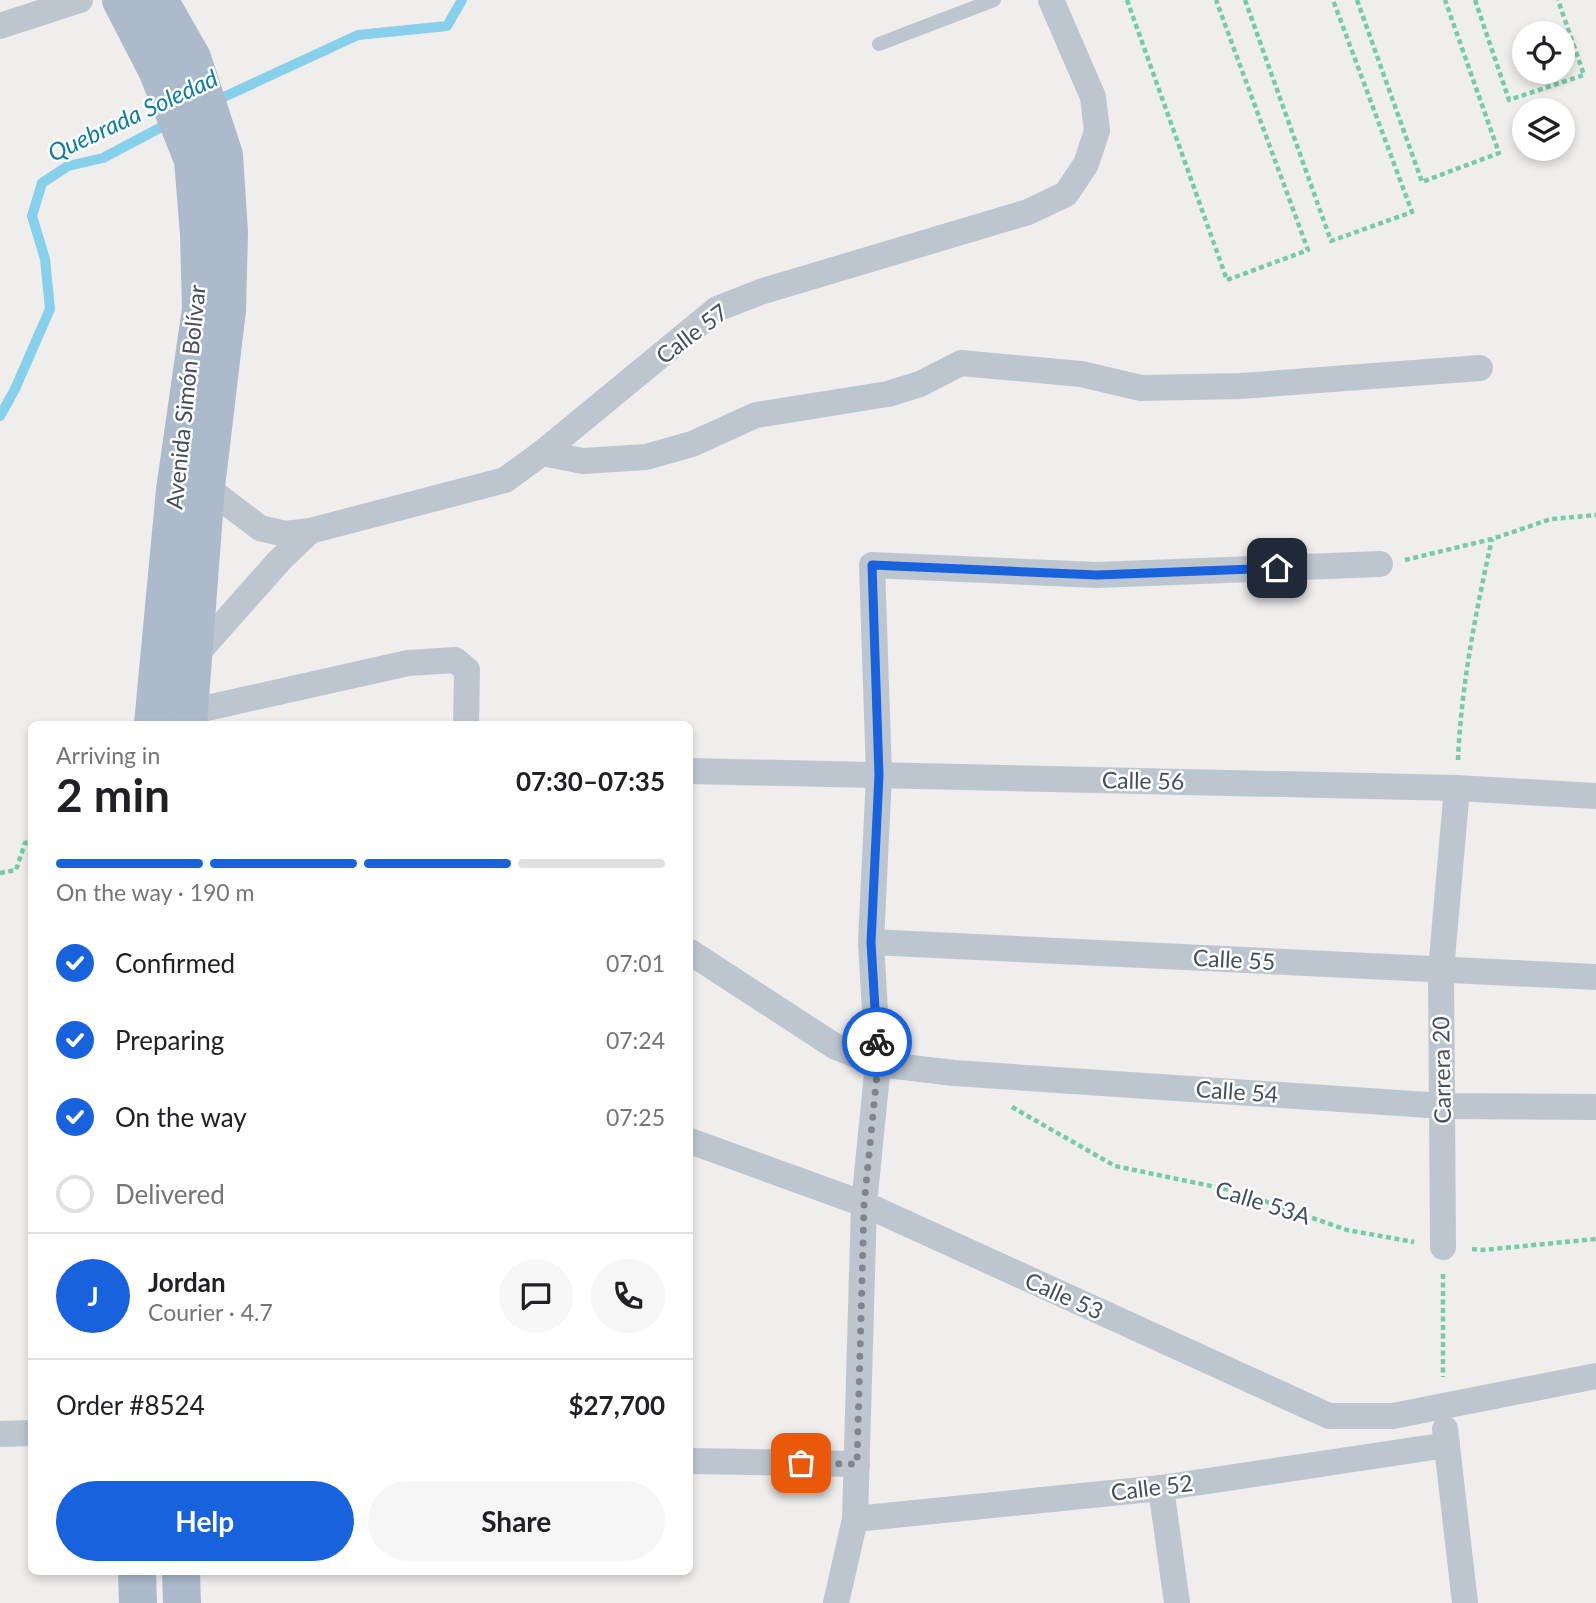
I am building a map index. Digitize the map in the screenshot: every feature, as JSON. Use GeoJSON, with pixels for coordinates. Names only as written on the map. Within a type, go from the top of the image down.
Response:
{"type":"FeatureCollection","features":[{"type":"Feature","properties":{"kind":"main road","name":"Avenida Simón Bolívar"},"geometry":{"type":"LineString","coordinates":[[121,0],[175,64]]}},
{"type":"Feature","properties":{"kind":"main road","name":"Avenida Simón Bolívar"},"geometry":{"type":"LineString","coordinates":[[159,0],[175,64],[208,158],[229,232],[228,310],[206,487],[188,718]]}},
{"type":"Feature","properties":{"kind":"main road","name":"Avenida Simón Bolívar"},"geometry":{"type":"LineString","coordinates":[[153,721],[175,490],[201,309],[199,234],[208,158]]}},
{"type":"Feature","properties":{"kind":"main road"},"geometry":{"type":"LineString","coordinates":[[138,1575],[138,1603]]}},
{"type":"Feature","properties":{"kind":"main road"},"geometry":{"type":"LineString","coordinates":[[181,1575],[181,1603]]}},
{"type":"Feature","properties":{"kind":"street"},"geometry":{"type":"LineString","coordinates":[[0,26],[80,0]]}},
{"type":"Feature","properties":{"kind":"street","name":"Calle 57"},"geometry":{"type":"LineString","coordinates":[[206,487],[260,528],[285,534],[310,531],[505,480],[542,453],[717,309],[760,292],[1028,212],[1066,194],[1086,164],[1097,131],[1093,97],[1051,0]]}},
{"type":"Feature","properties":{"kind":"street"},"geometry":{"type":"LineString","coordinates":[[542,453],[583,461],[646,457],[692,444],[756,415],[888,394],[920,384],[961,363],[1081,374],[1140,388],[1241,386],[1480,368]]}},
{"type":"Feature","properties":{"kind":"street","name":"Calle 57"},"geometry":{"type":"LineString","coordinates":[[191,660],[279,561],[310,531]]}},
{"type":"Feature","properties":{"kind":"street"},"geometry":{"type":"LineString","coordinates":[[836,1603],[855,1519],[864,1205],[878,1064],[871,942],[879,775],[872,565],[1097,575],[1380,564]]}},
{"type":"Feature","properties":{"kind":"street"},"geometry":{"type":"LineString","coordinates":[[188,718],[408,663],[455,660],[467,670],[467,721]]}},
{"type":"Feature","properties":{"kind":"street","name":"Calle 56"},"geometry":{"type":"LineString","coordinates":[[693,771],[1457,788],[1596,796]]}},
{"type":"Feature","properties":{"kind":"street","name":"Carrera 20"},"geometry":{"type":"LineString","coordinates":[[1443,1247],[1441,970],[1457,788]]}},
{"type":"Feature","properties":{"kind":"street","name":"Calle 55"},"geometry":{"type":"LineString","coordinates":[[871,942],[1596,977]]}},
{"type":"Feature","properties":{"kind":"street"},"geometry":{"type":"LineString","coordinates":[[693,954],[836,1046],[878,1064]]}},
{"type":"Feature","properties":{"kind":"street","name":"Calle 54"},"geometry":{"type":"LineString","coordinates":[[878,1064],[968,1074],[1443,1106],[1596,1107]]}},
{"type":"Feature","properties":{"kind":"street","name":"Calle 53"},"geometry":{"type":"LineString","coordinates":[[693,1142],[864,1205],[1329,1416],[1394,1416],[1443,1406]]}},
{"type":"Feature","properties":{"kind":"street"},"geometry":{"type":"LineString","coordinates":[[1465,1603],[1443,1406],[1596,1378]]}},
{"type":"Feature","properties":{"kind":"street"},"geometry":{"type":"LineString","coordinates":[[0,1434],[28,1433]]}},
{"type":"Feature","properties":{"kind":"street","name":"Calle 52"},"geometry":{"type":"LineString","coordinates":[[855,1519],[1161,1488],[1447,1445]]}},
{"type":"Feature","properties":{"kind":"street"},"geometry":{"type":"LineString","coordinates":[[693,1461],[857,1464]]}},
{"type":"Feature","properties":{"kind":"street"},"geometry":{"type":"LineString","coordinates":[[1161,1488],[1177,1603]]}},
{"type":"Feature","properties":{"kind":"lane"},"geometry":{"type":"LineString","coordinates":[[879,44],[993,0]]}},
{"type":"Feature","properties":{"kind":"path"},"geometry":{"type":"LineString","coordinates":[[1128,0],[1227,280],[1308,250],[1216,0]]}},
{"type":"Feature","properties":{"kind":"path"},"geometry":{"type":"LineString","coordinates":[[1245,0],[1331,241],[1412,212],[1333,0]]}},
{"type":"Feature","properties":{"kind":"path"},"geometry":{"type":"LineString","coordinates":[[1357,0],[1422,181],[1499,153],[1444,0]]}},
{"type":"Feature","properties":{"kind":"path"},"geometry":{"type":"LineString","coordinates":[[1475,0],[1509,100],[1584,75],[1558,0]]}},
{"type":"Feature","properties":{"kind":"path"},"geometry":{"type":"LineString","coordinates":[[1380,564],[1492,539],[1551,519],[1596,515]]}},
{"type":"Feature","properties":{"kind":"path"},"geometry":{"type":"LineString","coordinates":[[1457,788],[1459,736],[1478,601],[1492,539]]}},
{"type":"Feature","properties":{"kind":"path"},"geometry":{"type":"LineString","coordinates":[[0,873],[16,870],[25,843],[28,842]]}},
{"type":"Feature","properties":{"kind":"path","name":"Calle 53A"},"geometry":{"type":"LineString","coordinates":[[1011,1107],[1115,1166],[1235,1191],[1347,1230],[1443,1247],[1483,1250],[1596,1239]]}},
{"type":"Feature","properties":{"kind":"path"},"geometry":{"type":"LineString","coordinates":[[1443,1247],[1443,1406]]}},
{"type":"Feature","properties":{"kind":"waterway","name":"Quebrada Soledad"},"geometry":{"type":"LineString","coordinates":[[213,102],[358,35],[447,26],[462,0]]}},
{"type":"Feature","properties":{"kind":"waterway","name":"Quebrada Soledad"},"geometry":{"type":"LineString","coordinates":[[0,416],[15,389],[50,309],[45,259],[32,216],[42,183],[68,166],[103,158],[171,122]]}},
{"type":"Feature","properties":{"kind":"way so far"},"geometry":{"type":"LineString","coordinates":[[801,1463],[857,1464],[864,1205],[878,1064],[877,1042]]}},
{"type":"Feature","properties":{"kind":"route"},"geometry":{"type":"LineString","coordinates":[[877,1042],[871,942],[879,775],[872,565],[1097,575],[1277,568]]}}]}
